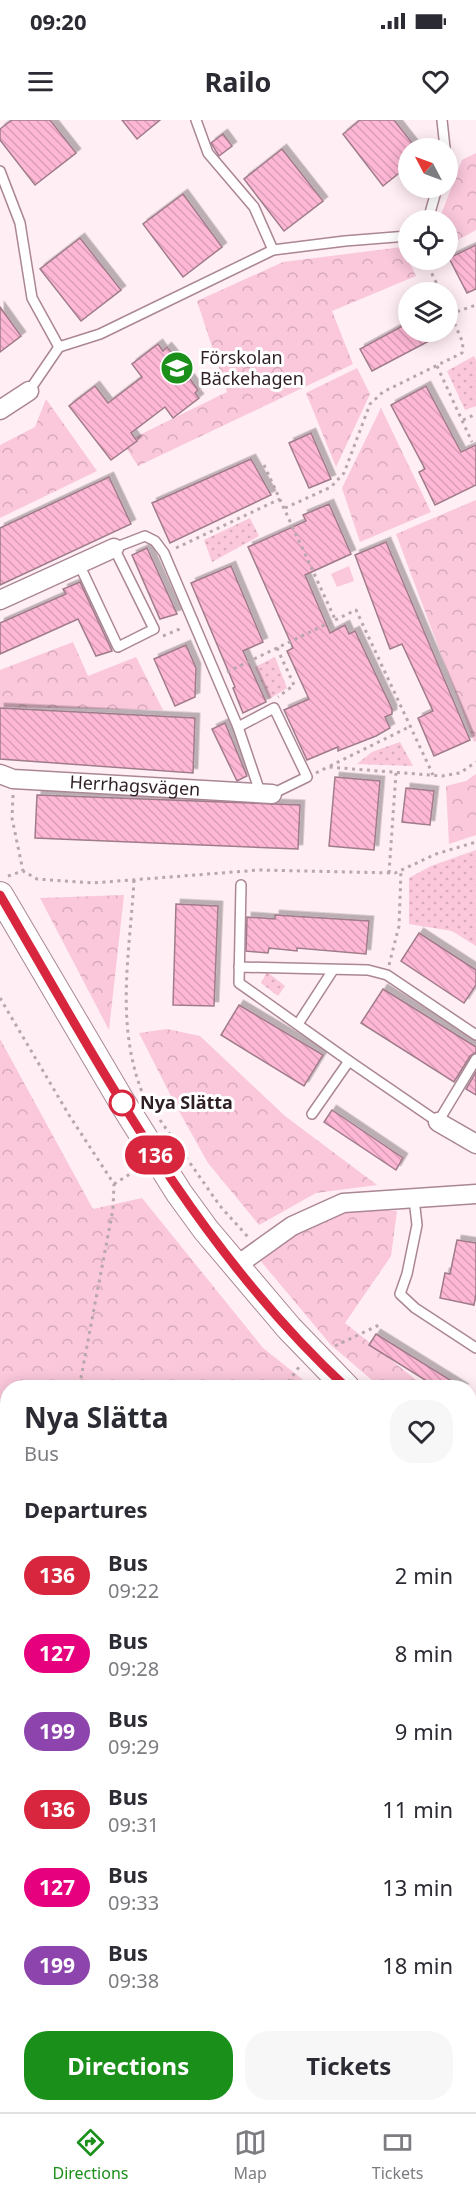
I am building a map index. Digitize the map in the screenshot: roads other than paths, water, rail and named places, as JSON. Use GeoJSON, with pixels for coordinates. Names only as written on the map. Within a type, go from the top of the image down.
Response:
{"type":"FeatureCollection","features":[{"type":"Feature","properties":{"kind":"street"},"geometry":{"type":"LineString","coordinates":[[0,410],[29,391]]}},
{"type":"Feature","properties":{"kind":"street"},"geometry":{"type":"LineString","coordinates":[[0,600],[114,548]]}},
{"type":"Feature","properties":{"kind":"street","name":"Herrhagsvägen"},"geometry":{"type":"LineString","coordinates":[[7,777],[216,792],[266,793]]}},
{"type":"Feature","properties":{"kind":"street"},"geometry":{"type":"LineString","coordinates":[[0,895],[157,1158],[206,1230],[289,1328],[339,1380]]}},
{"type":"Feature","properties":{"kind":"street"},"geometry":{"type":"LineString","coordinates":[[438,1122],[476,1144]]}},
{"type":"Feature","properties":{"kind":"street"},"geometry":{"type":"LineString","coordinates":[[236,1266],[292,1226],[343,1203],[476,1194]]}},
{"type":"Feature","properties":{"kind":"lane"},"geometry":{"type":"LineString","coordinates":[[196,120],[208,153],[254,207],[273,250]]}},
{"type":"Feature","properties":{"kind":"lane"},"geometry":{"type":"LineString","coordinates":[[442,120],[444,138]]}},
{"type":"Feature","properties":{"kind":"lane"},"geometry":{"type":"LineString","coordinates":[[0,171],[20,223],[32,298],[59,347]]}},
{"type":"Feature","properties":{"kind":"lane"},"geometry":{"type":"LineString","coordinates":[[29,391],[59,347],[100,334],[273,250],[398,237]]}},
{"type":"Feature","properties":{"kind":"lane"},"geometry":{"type":"LineString","coordinates":[[78,564],[118,647],[154,629],[114,548],[144,536],[155,541],[164,553],[195,623],[218,677],[238,727],[266,793],[307,777],[274,708],[238,727]]}},
{"type":"Feature","properties":{"kind":"lane"},"geometry":{"type":"LineString","coordinates":[[241,885],[239,983],[438,1122],[476,1059]]}},
{"type":"Feature","properties":{"kind":"lane"},"geometry":{"type":"LineString","coordinates":[[239,967],[368,970],[387,975],[476,1035]]}},
{"type":"Feature","properties":{"kind":"lane"},"geometry":{"type":"LineString","coordinates":[[298,1024],[333,970]]}},
{"type":"Feature","properties":{"kind":"lane"},"geometry":{"type":"LineString","coordinates":[[312,1114],[349,1061]]}},
{"type":"Feature","properties":{"kind":"lane"},"geometry":{"type":"LineString","coordinates":[[414,1198],[417,1225],[408,1274],[400,1294],[415,1308],[476,1348]]}},
{"type":"Feature","properties":{"kind":"place","name":"Förskolan Bäckehagen"},"geometry":{"type":"Point","coordinates":[177,368]}},
{"type":"Feature","properties":{"kind":"place","name":"Nya Slätta"},"geometry":{"type":"Point","coordinates":[122,1103]}}]}
